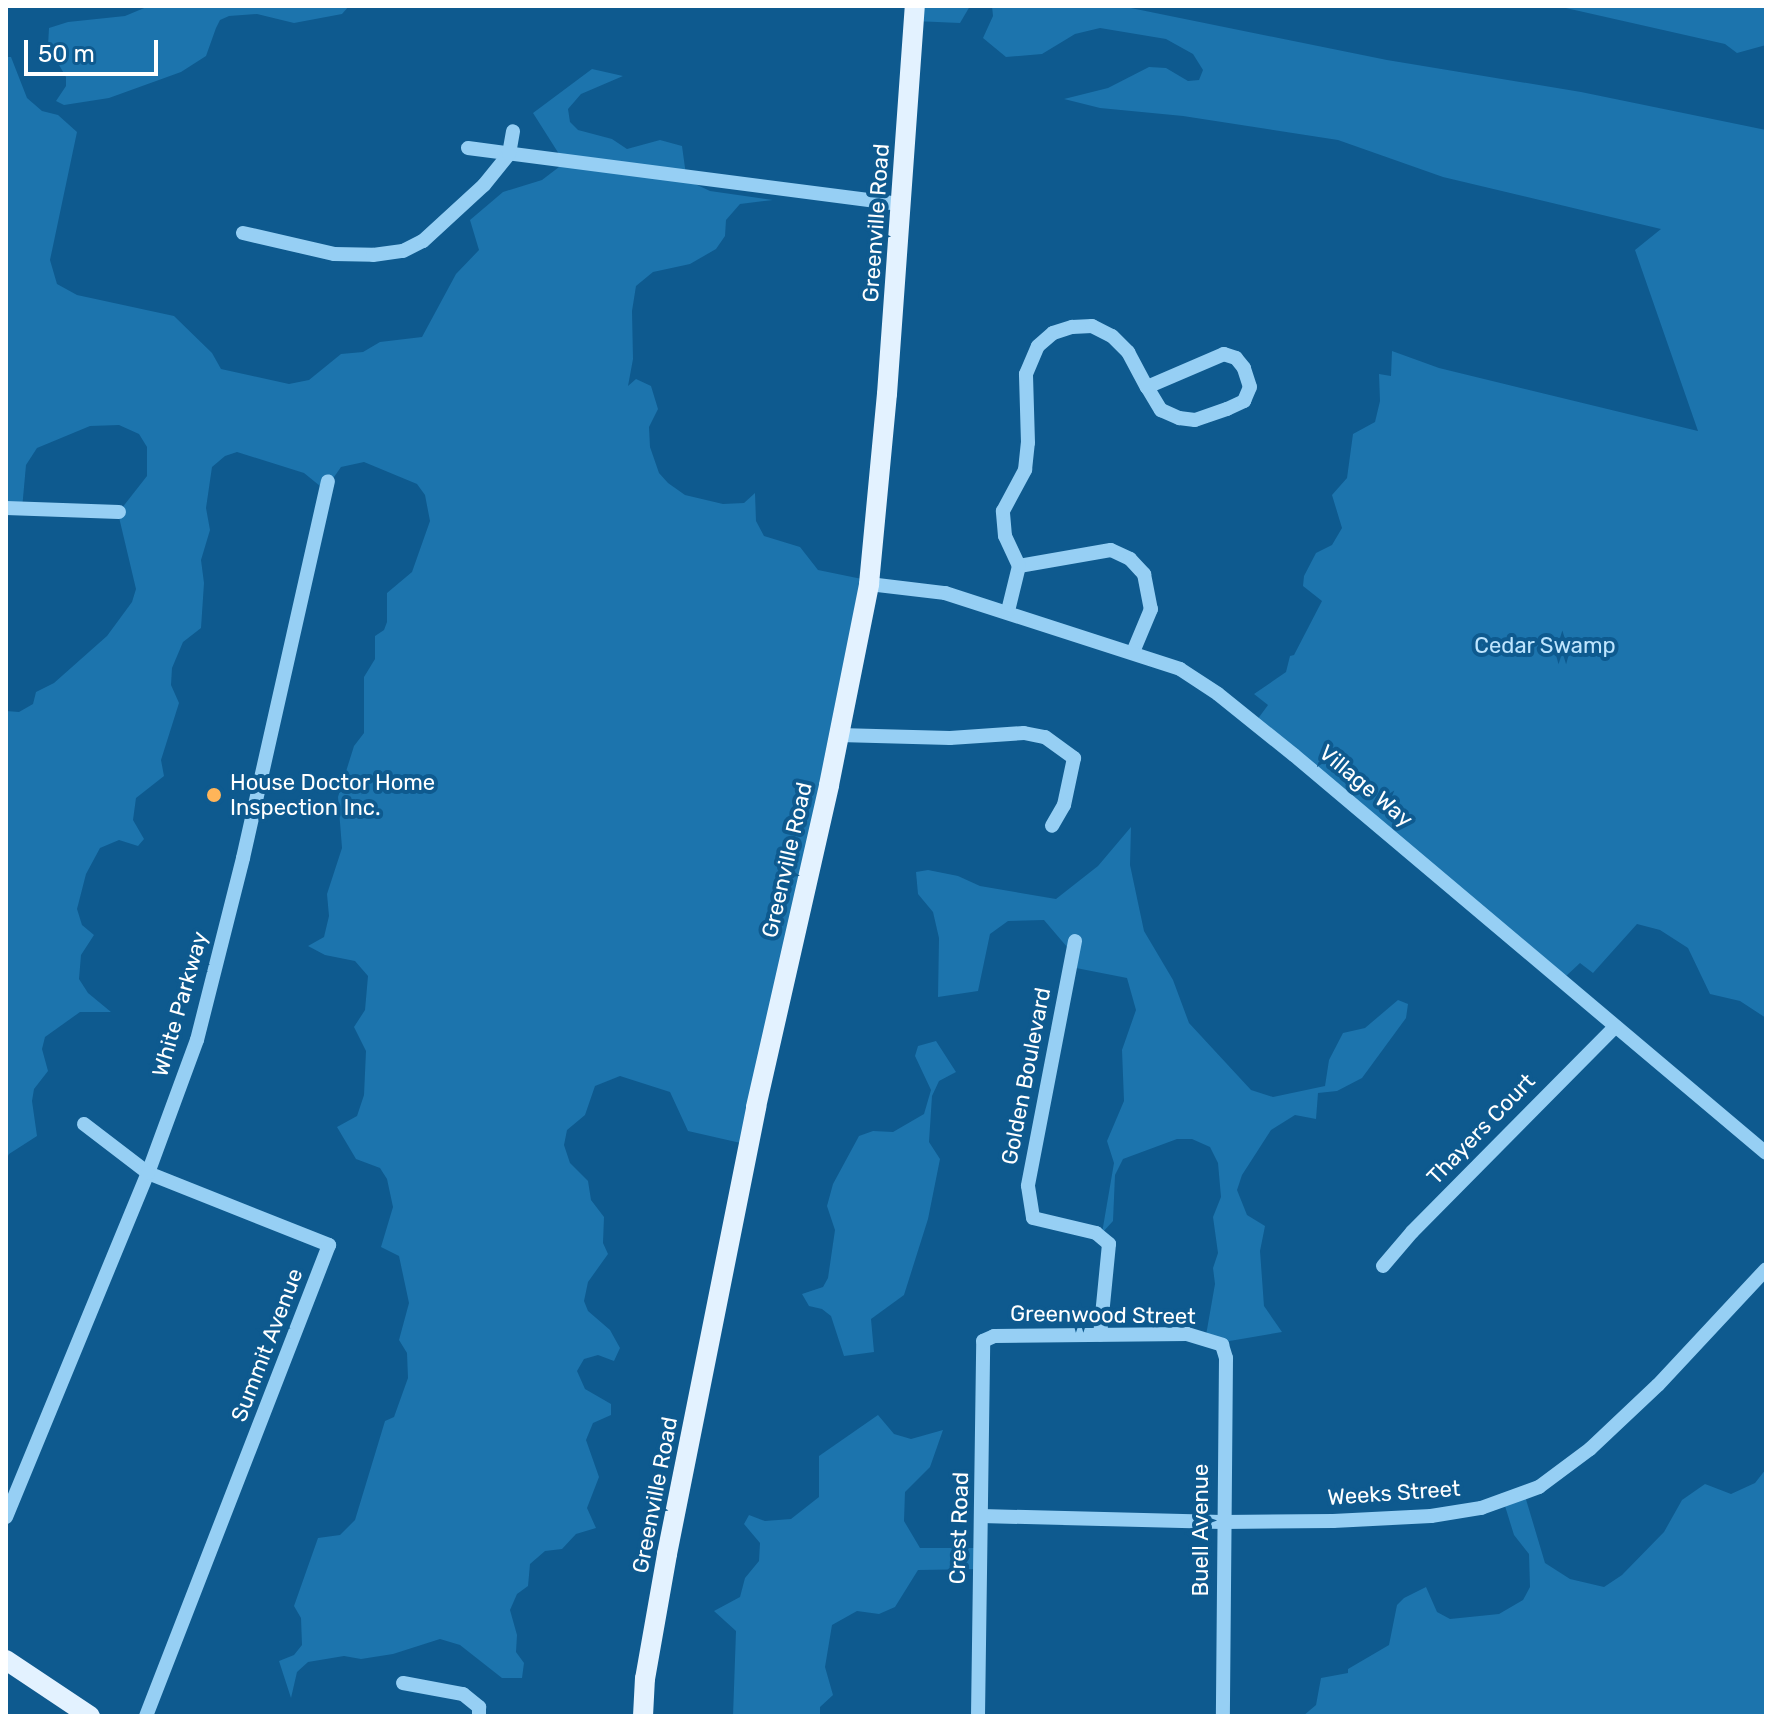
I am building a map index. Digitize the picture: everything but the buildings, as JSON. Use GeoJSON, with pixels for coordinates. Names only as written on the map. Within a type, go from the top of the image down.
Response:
{"type":"FeatureCollection","features":[{"type":"Feature","properties":{"kind":"main road","name":"Greenville Road"},"geometry":{"type":"LineString","coordinates":[[643,1716],[645,1679],[667,1554],[756,1107],[839,735],[869,584],[915,6]]}},
{"type":"Feature","properties":{"kind":"main road"},"geometry":{"type":"LineString","coordinates":[[6,1660],[90,1716]]}},
{"type":"Feature","properties":{"kind":"street"},"geometry":{"type":"LineString","coordinates":[[243,233],[334,254],[373,255],[403,251],[431,234],[484,185],[509,154],[513,131]]}},
{"type":"Feature","properties":{"kind":"street"},"geometry":{"type":"LineString","coordinates":[[468,148],[901,204]]}},
{"type":"Feature","properties":{"kind":"street"},"geometry":{"type":"LineString","coordinates":[[1008,611],[1019,566],[1005,536],[1003,511],[1025,470],[1028,443],[1026,374],[1038,346],[1053,333],[1072,327],[1092,326],[1112,336],[1128,352],[1147,387],[1161,410],[1179,418],[1195,420],[1244,401],[1250,387],[1244,368],[1236,358],[1224,354],[1147,387]]}},
{"type":"Feature","properties":{"kind":"street","name":"White Parkway"},"geometry":{"type":"LineString","coordinates":[[6,1517],[148,1173],[201,1025],[243,858],[328,481]]}},
{"type":"Feature","properties":{"kind":"street"},"geometry":{"type":"LineString","coordinates":[[6,508],[119,512]]}},
{"type":"Feature","properties":{"kind":"street"},"geometry":{"type":"LineString","coordinates":[[1019,566],[1111,550],[1130,559],[1144,574],[1151,609],[1133,652]]}},
{"type":"Feature","properties":{"kind":"street","name":"Village Way"},"geometry":{"type":"LineString","coordinates":[[869,584],[945,593],[1180,669],[1218,694],[1526,948],[1766,1153]]}},
{"type":"Feature","properties":{"kind":"street"},"geometry":{"type":"LineString","coordinates":[[839,735],[950,738],[1024,733],[1045,737],[1074,758],[1064,805],[1052,826]]}},
{"type":"Feature","properties":{"kind":"street","name":"Golden Boulevard"},"geometry":{"type":"LineString","coordinates":[[1075,941],[1028,1186],[1033,1218],[1096,1233],[1109,1244],[1100,1335]]}},
{"type":"Feature","properties":{"kind":"street","name":"Thayers Court"},"geometry":{"type":"LineString","coordinates":[[1383,1266],[1423,1221],[1615,1027]]}},
{"type":"Feature","properties":{"kind":"street","name":"Summit Avenue"},"geometry":{"type":"LineString","coordinates":[[84,1124],[148,1173],[329,1245],[146,1716]]}},
{"type":"Feature","properties":{"kind":"street","name":"Weeks Street"},"geometry":{"type":"LineString","coordinates":[[981,1516],[1222,1522],[1431,1516],[1481,1508],[1539,1487],[1590,1449],[1658,1385],[1766,1269]]}},
{"type":"Feature","properties":{"kind":"street","name":"Greenwood Street"},"geometry":{"type":"LineString","coordinates":[[983,1341],[994,1336],[1187,1334],[1222,1345]]}},
{"type":"Feature","properties":{"kind":"street","name":"Crest Road"},"geometry":{"type":"LineString","coordinates":[[978,1716],[983,1341]]}},
{"type":"Feature","properties":{"kind":"street","name":"Buell Avenue"},"geometry":{"type":"LineString","coordinates":[[1222,1345],[1226,1358],[1222,1522],[1223,1716]]}},
{"type":"Feature","properties":{"kind":"street"},"geometry":{"type":"LineString","coordinates":[[403,1683],[463,1694],[479,1707],[479,1716]]}},
{"type":"Feature","properties":{"kind":"green space"},"geometry":{"type":"Polygon","coordinates":[[[149,6],[349,6],[342,14],[294,23],[257,14],[229,16],[220,20],[206,56],[181,72],[109,98],[64,105],[56,101],[66,86],[66,77],[48,46],[49,28],[68,22],[125,16],[149,6]]]}},
{"type":"Feature","properties":{"kind":"green space"},"geometry":{"type":"Polygon","coordinates":[[[915,6],[970,6],[960,23],[914,21],[915,6]]]}},
{"type":"Feature","properties":{"kind":"green space","name":"Cedar Swamp"},"geometry":{"type":"Polygon","coordinates":[[[992,6],[1121,6],[1387,60],[1581,92],[1766,130],[1766,1018],[1740,1001],[1710,994],[1688,948],[1660,930],[1637,924],[1593,973],[1580,963],[1565,977],[1257,720],[1268,705],[1254,694],[1286,672],[1290,656],[1294,655],[1322,601],[1303,586],[1304,576],[1316,553],[1332,545],[1342,528],[1332,495],[1347,478],[1353,434],[1375,422],[1380,401],[1379,374],[1391,376],[1392,351],[1439,368],[1698,431],[1635,250],[1661,229],[1443,177],[1338,140],[1183,116],[1100,108],[1064,99],[1108,88],[1149,67],[1166,68],[1188,81],[1199,80],[1203,70],[1193,54],[1166,39],[1100,28],[1075,34],[1042,54],[1006,57],[983,38],[993,16],[992,6]]]}},
{"type":"Feature","properties":{"kind":"green space"},"geometry":{"type":"Polygon","coordinates":[[[1557,6],[1766,6],[1766,45],[1737,53],[1725,44],[1557,6]]]}},
{"type":"Feature","properties":{"kind":"green space"},"geometry":{"type":"Polygon","coordinates":[[[6,57],[11,57],[27,98],[42,111],[58,115],[77,132],[50,260],[57,284],[77,295],[174,316],[212,353],[221,369],[289,384],[309,380],[341,354],[363,352],[380,342],[422,337],[456,274],[479,250],[470,220],[503,192],[542,180],[559,167],[559,154],[533,113],[592,69],[623,76],[581,94],[568,109],[570,122],[578,130],[612,139],[627,149],[660,140],[682,146],[686,175],[693,183],[710,191],[773,200],[740,204],[726,220],[725,236],[716,249],[690,264],[653,272],[636,286],[632,311],[633,359],[628,386],[636,379],[651,386],[658,409],[649,427],[650,447],[659,473],[668,483],[685,495],[723,504],[744,503],[755,493],[756,521],[764,536],[800,547],[818,570],[862,579],[745,1144],[688,1131],[670,1092],[620,1076],[595,1086],[585,1115],[567,1130],[564,1145],[570,1163],[588,1181],[591,1200],[604,1217],[603,1243],[608,1254],[588,1282],[584,1301],[588,1311],[610,1330],[620,1348],[614,1361],[598,1355],[584,1359],[577,1371],[585,1389],[611,1404],[611,1415],[593,1423],[586,1440],[599,1477],[587,1508],[596,1528],[576,1534],[562,1549],[545,1551],[530,1564],[528,1586],[517,1594],[510,1610],[517,1635],[516,1652],[524,1663],[522,1678],[502,1678],[460,1645],[440,1639],[393,1654],[361,1659],[344,1656],[308,1662],[297,1672],[291,1698],[279,1661],[294,1655],[302,1645],[301,1618],[294,1606],[318,1538],[340,1535],[355,1520],[385,1421],[394,1417],[408,1378],[407,1353],[399,1340],[409,1303],[399,1256],[381,1247],[393,1207],[387,1179],[380,1168],[356,1159],[337,1127],[357,1116],[364,1095],[366,1051],[354,1027],[365,1010],[368,976],[355,961],[325,955],[308,946],[324,937],[329,916],[327,894],[342,848],[338,797],[354,746],[364,733],[364,677],[375,659],[375,636],[384,630],[387,622],[387,593],[412,572],[430,521],[425,495],[417,484],[364,462],[341,467],[325,490],[304,473],[237,452],[225,456],[212,467],[206,508],[210,530],[201,560],[204,583],[201,628],[183,642],[172,668],[171,685],[179,703],[161,760],[164,776],[136,798],[133,820],[144,839],[138,846],[119,840],[100,848],[86,874],[77,909],[82,925],[94,935],[81,955],[79,979],[88,993],[111,1012],[80,1012],[45,1037],[42,1049],[48,1071],[34,1089],[32,1101],[37,1136],[9,1154],[6,1160],[6,711],[19,712],[33,704],[36,692],[54,683],[107,636],[132,602],[136,589],[118,513],[147,476],[147,447],[139,434],[119,425],[90,426],[37,448],[26,465],[22,509],[6,512],[6,57]]]}},
{"type":"Feature","properties":{"kind":"green space"},"geometry":{"type":"Polygon","coordinates":[[[1131,827],[1130,865],[1144,931],[1173,980],[1189,1023],[1251,1090],[1273,1097],[1325,1086],[1329,1060],[1343,1033],[1365,1028],[1398,1000],[1408,1004],[1406,1018],[1362,1078],[1337,1091],[1318,1093],[1316,1119],[1295,1115],[1271,1130],[1242,1175],[1237,1190],[1247,1215],[1265,1226],[1260,1251],[1264,1306],[1282,1332],[1212,1344],[1205,1341],[1215,1284],[1213,1268],[1218,1253],[1213,1217],[1221,1197],[1218,1163],[1210,1147],[1192,1139],[1177,1139],[1123,1159],[1115,1175],[1113,1221],[1102,1233],[1114,1163],[1107,1141],[1124,1101],[1122,1050],[1136,1010],[1127,978],[1076,968],[1073,954],[1044,920],[1008,921],[990,934],[978,991],[938,997],[939,938],[933,912],[918,894],[916,872],[928,870],[958,876],[980,886],[1056,899],[1098,866],[1131,827]]]}},
{"type":"Feature","properties":{"kind":"green space"},"geometry":{"type":"Polygon","coordinates":[[[936,1041],[956,1072],[939,1081],[932,1096],[929,1142],[940,1159],[928,1219],[904,1295],[871,1319],[874,1352],[844,1356],[831,1316],[822,1309],[809,1306],[802,1294],[823,1287],[828,1278],[835,1230],[827,1206],[833,1184],[859,1136],[873,1131],[893,1132],[924,1114],[931,1090],[915,1056],[918,1046],[936,1041]]]}},
{"type":"Feature","properties":{"kind":"green space"},"geometry":{"type":"Polygon","coordinates":[[[878,1415],[894,1434],[911,1439],[943,1430],[930,1467],[905,1492],[904,1521],[920,1548],[981,1548],[980,1569],[918,1570],[895,1607],[879,1614],[857,1611],[832,1625],[825,1667],[833,1695],[820,1707],[820,1716],[733,1716],[736,1631],[714,1611],[740,1597],[745,1578],[759,1561],[760,1543],[744,1524],[749,1515],[765,1521],[791,1519],[819,1497],[819,1456],[878,1415]]]}},
{"type":"Feature","properties":{"kind":"green space"},"geometry":{"type":"Polygon","coordinates":[[[1766,1469],[1766,1716],[1303,1716],[1316,1705],[1321,1678],[1348,1673],[1348,1669],[1389,1645],[1397,1605],[1404,1598],[1426,1587],[1437,1612],[1450,1619],[1499,1614],[1523,1600],[1530,1587],[1529,1554],[1514,1535],[1505,1506],[1525,1496],[1545,1563],[1570,1579],[1604,1587],[1622,1575],[1664,1532],[1682,1500],[1705,1484],[1731,1494],[1755,1483],[1766,1469]]]}},
{"type":"Feature","properties":{"kind":"place","name":"House Doctor Home Inspection Inc."},"geometry":{"type":"Point","coordinates":[214,795]}}]}
